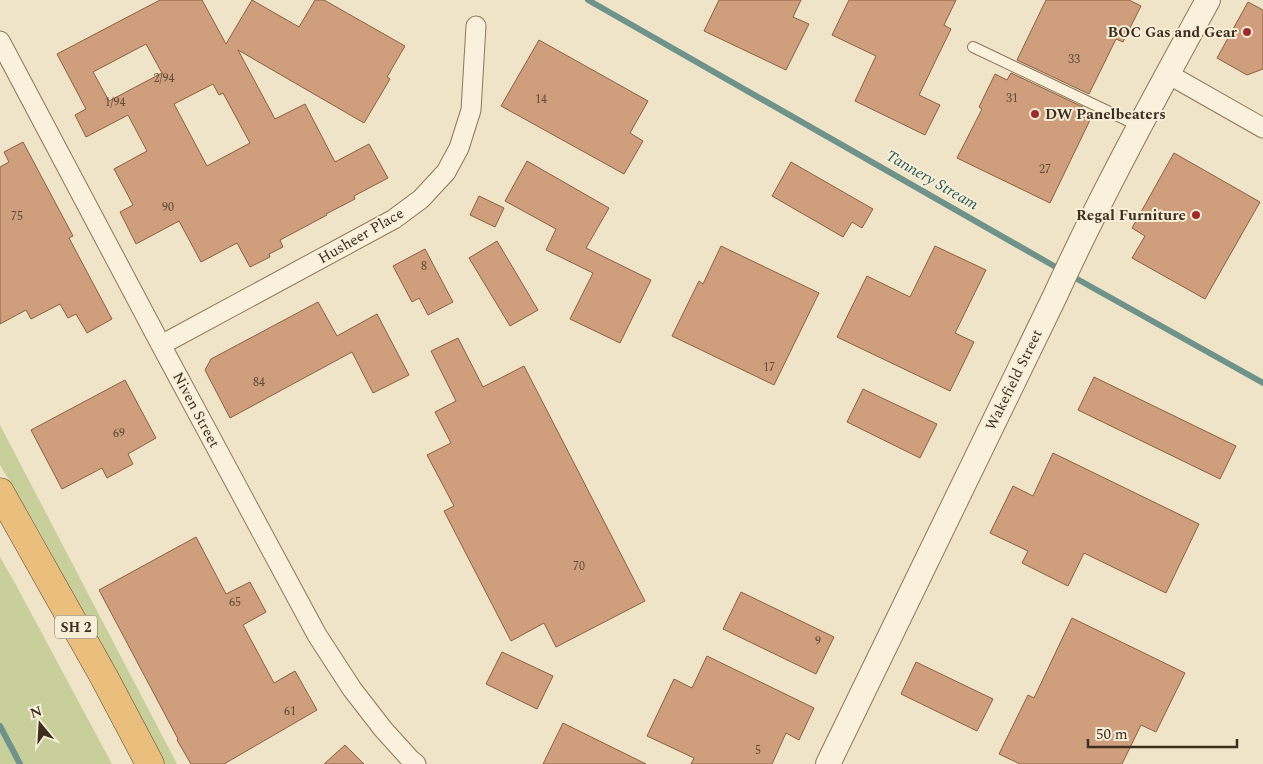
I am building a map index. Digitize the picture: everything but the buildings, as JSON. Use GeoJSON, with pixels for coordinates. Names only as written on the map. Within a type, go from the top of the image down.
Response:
{"type":"FeatureCollection","features":[{"type":"Feature","properties":{"kind":"highway","name":"SH 2"},"geometry":{"type":"LineString","coordinates":[[0,492],[99,668],[150,764]]}},
{"type":"Feature","properties":{"kind":"highway","name":"SH 2"},"geometry":{"type":"LineString","coordinates":[[0,521],[26,565],[133,764]]}},
{"type":"Feature","properties":{"kind":"street","name":"Wakefield Street"},"geometry":{"type":"LineString","coordinates":[[828,764],[1075,253],[1139,126],[1208,0]]}},
{"type":"Feature","properties":{"kind":"street","name":"Husheer Place"},"geometry":{"type":"LineString","coordinates":[[161,345],[394,219],[421,200],[446,172],[459,148],[471,110],[476,26]]}},
{"type":"Feature","properties":{"kind":"street","name":"Niven Street"},"geometry":{"type":"LineString","coordinates":[[0,41],[316,635],[352,689],[383,729],[416,764]]}},
{"type":"Feature","properties":{"kind":"street"},"geometry":{"type":"LineString","coordinates":[[1168,74],[1263,128]]}},
{"type":"Feature","properties":{"kind":"lane"},"geometry":{"type":"LineString","coordinates":[[973,47],[1139,126]]}},
{"type":"Feature","properties":{"kind":"green space"},"geometry":{"type":"Polygon","coordinates":[[[0,425],[177,764],[164,764],[38,529],[0,465],[0,425]]]}},
{"type":"Feature","properties":{"kind":"green space"},"geometry":{"type":"Polygon","coordinates":[[[0,557],[16,585],[112,764],[0,764],[0,557]]]}},
{"type":"Feature","properties":{"kind":"waterway","name":"Tannery Stream"},"geometry":{"type":"LineString","coordinates":[[588,0],[1061,270]]}},
{"type":"Feature","properties":{"kind":"waterway","name":"Tannery Stream"},"geometry":{"type":"LineString","coordinates":[[1070,275],[1263,383]]}},
{"type":"Feature","properties":{"kind":"waterway"},"geometry":{"type":"LineString","coordinates":[[0,726],[20,764]]}},
{"type":"Feature","properties":{"kind":"place","name":"BOC Gas and Gear"},"geometry":{"type":"Point","coordinates":[1247,32]}},
{"type":"Feature","properties":{"kind":"place","name":"DW Panelbeaters"},"geometry":{"type":"Point","coordinates":[1035,114]}},
{"type":"Feature","properties":{"kind":"place","name":"Regal Furniture"},"geometry":{"type":"Point","coordinates":[1196,215]}}]}
